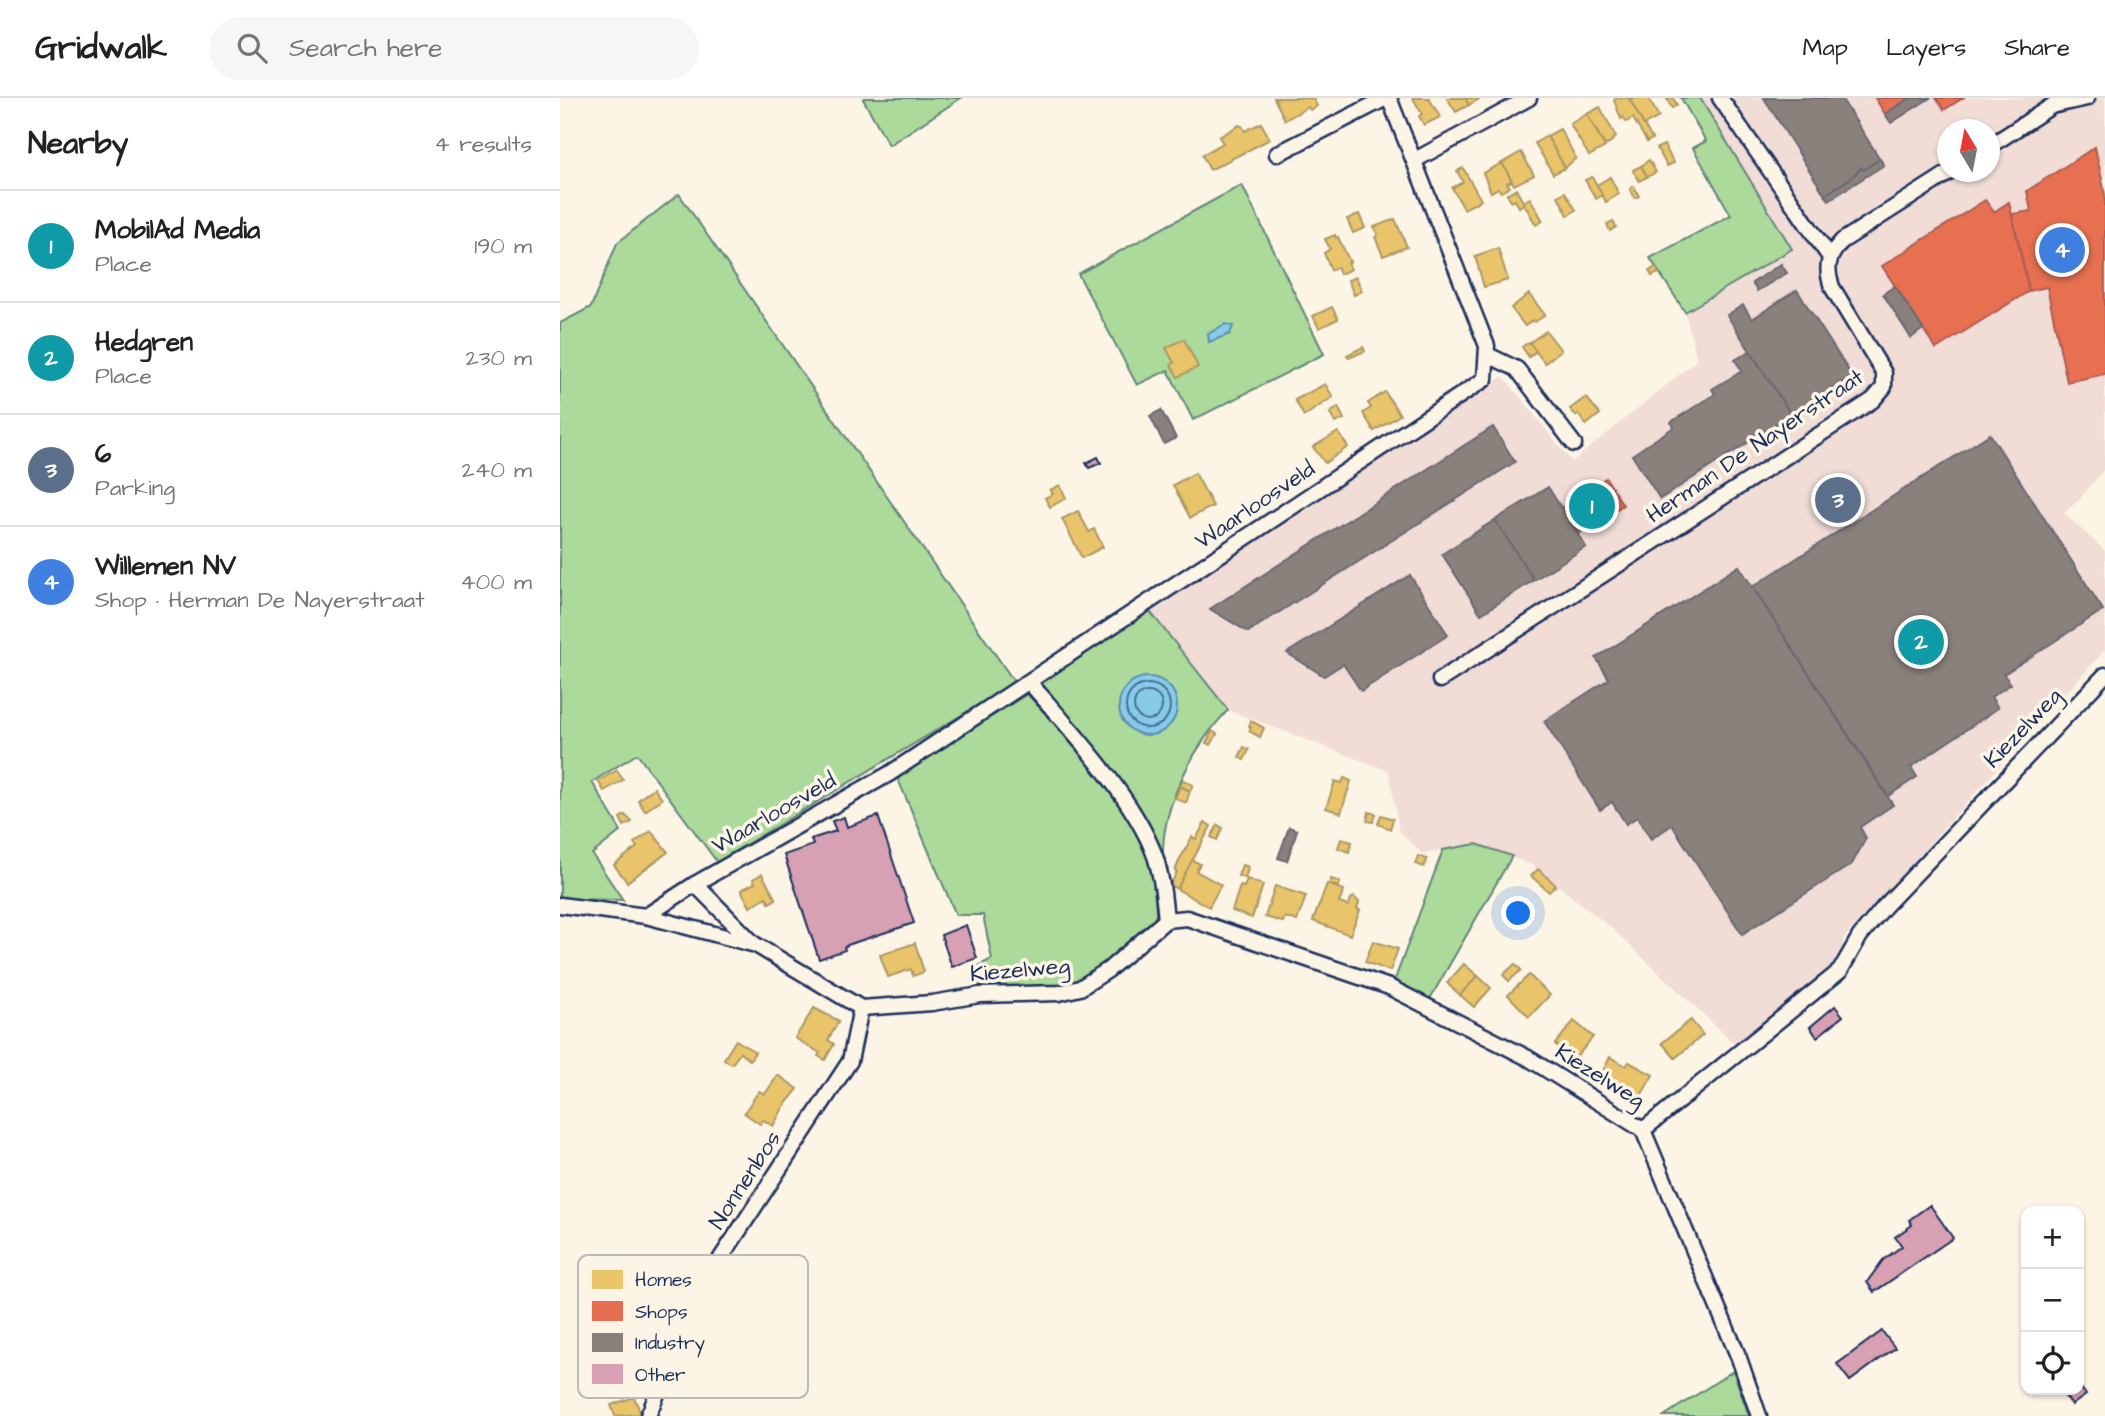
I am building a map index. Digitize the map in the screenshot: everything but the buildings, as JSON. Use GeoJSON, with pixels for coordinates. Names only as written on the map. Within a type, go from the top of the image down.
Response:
{"type":"FeatureCollection","features":[{"type":"Feature","properties":{"kind":"street"},"geometry":{"type":"LineString","coordinates":[[1277,155],[1388,98],[1415,160],[1488,355],[1517,369],[1574,444]]}},
{"type":"Feature","properties":{"kind":"street"},"geometry":{"type":"LineString","coordinates":[[1415,160],[1529,98]]}},
{"type":"Feature","properties":{"kind":"street"},"geometry":{"type":"LineString","coordinates":[[1720,98],[1829,256],[1842,241],[1937,180]]}},
{"type":"Feature","properties":{"kind":"street"},"geometry":{"type":"LineString","coordinates":[[2000,140],[2059,102],[2087,98]]}},
{"type":"Feature","properties":{"kind":"street","name":"Herman De Nayerstraat"},"geometry":{"type":"LineString","coordinates":[[1440,681],[1873,400],[1884,387],[1884,373],[1832,287],[1827,273],[1829,256]]}},
{"type":"Feature","properties":{"kind":"street","name":"Waarloosveld"},"geometry":{"type":"LineString","coordinates":[[646,916],[695,884],[889,774],[1485,379],[1488,355]]}},
{"type":"Feature","properties":{"kind":"street","name":"Kiezelweg"},"geometry":{"type":"LineString","coordinates":[[1643,1130],[1840,971],[1860,936],[1884,907],[2105,675]]}},
{"type":"Feature","properties":{"kind":"street"},"geometry":{"type":"LineString","coordinates":[[1029,682],[1109,778],[1142,827],[1156,858],[1163,887],[1166,920]]}},
{"type":"Feature","properties":{"kind":"street"},"geometry":{"type":"LineString","coordinates":[[695,884],[756,945],[862,1008]]}},
{"type":"Feature","properties":{"kind":"street"},"geometry":{"type":"LineString","coordinates":[[560,905],[646,916],[756,945]]}},
{"type":"Feature","properties":{"kind":"street","name":"Kiezelweg"},"geometry":{"type":"LineString","coordinates":[[862,1008],[932,1003],[980,995],[1059,993],[1080,989],[1108,970],[1166,920],[1187,918],[1390,986],[1528,1058],[1643,1130],[1740,1358],[1759,1416]]}},
{"type":"Feature","properties":{"kind":"street","name":"Nonnenbos"},"geometry":{"type":"LineString","coordinates":[[723,1255],[850,1061],[862,1008]]}},
{"type":"Feature","properties":{"kind":"street","name":"Nonnenbos"},"geometry":{"type":"LineString","coordinates":[[648,1416],[655,1398]]}},
{"type":"Feature","properties":{"kind":"shaded area"},"geometry":{"type":"Polygon","coordinates":[[[1681,98],[2105,98],[2105,468],[2079,500],[2064,513],[2105,551],[2105,650],[1844,938],[1840,962],[1737,1046],[1608,925],[1532,865],[1476,844],[1422,853],[1399,831],[1389,771],[1228,710],[1148,609],[1503,376],[1572,462],[1697,360],[1685,312],[1650,258],[1731,215],[1693,148],[1706,141],[1681,98]]]}},
{"type":"Feature","properties":{"kind":"green space"},"geometry":{"type":"Polygon","coordinates":[[[961,98],[889,145],[863,99],[961,98]]]}},
{"type":"Feature","properties":{"kind":"green space"},"geometry":{"type":"Polygon","coordinates":[[[1681,98],[1700,98],[1792,249],[1685,312],[1650,258],[1731,215],[1693,148],[1706,141],[1681,98]]]}},
{"type":"Feature","properties":{"kind":"green space"},"geometry":{"type":"Polygon","coordinates":[[[1242,185],[1324,354],[1193,420],[1168,370],[1137,385],[1078,274],[1242,185]]]}},
{"type":"Feature","properties":{"kind":"green space"},"geometry":{"type":"Polygon","coordinates":[[[679,194],[1015,683],[717,862],[637,754],[592,782],[621,831],[592,854],[623,900],[560,899],[560,323],[591,307],[617,243],[679,194]]]}},
{"type":"Feature","properties":{"kind":"green space"},"geometry":{"type":"Polygon","coordinates":[[[1148,609],[1228,710],[1204,740],[1183,776],[1169,814],[1163,852],[1104,760],[1040,682],[1148,609]]]}},
{"type":"Feature","properties":{"kind":"green space"},"geometry":{"type":"Polygon","coordinates":[[[1027,694],[1085,755],[1134,827],[1146,853],[1155,885],[1156,915],[1148,930],[1090,975],[1067,985],[979,988],[978,966],[992,959],[983,915],[956,915],[897,777],[1027,694]]]}},
{"type":"Feature","properties":{"kind":"green space"},"geometry":{"type":"Polygon","coordinates":[[[1476,844],[1512,856],[1427,1004],[1391,990],[1443,850],[1476,844]]]}},
{"type":"Feature","properties":{"kind":"green space"},"geometry":{"type":"Polygon","coordinates":[[[1733,1371],[1749,1416],[1664,1416],[1733,1371]]]}},
{"type":"Feature","properties":{"kind":"water"},"geometry":{"type":"Polygon","coordinates":[[[1225,324],[1233,326],[1230,334],[1209,342],[1208,334],[1225,324]]]}},
{"type":"Feature","properties":{"kind":"water"},"geometry":{"type":"Polygon","coordinates":[[[1142,677],[1154,677],[1169,685],[1177,700],[1177,712],[1169,727],[1154,735],[1142,735],[1127,727],[1119,712],[1119,700],[1127,685],[1142,677]]]}},
{"type":"Feature","properties":{"kind":"place","name":"Willemen NV"},"geometry":{"type":"Point","coordinates":[2062,250]}},
{"type":"Feature","properties":{"kind":"place","name":"6"},"geometry":{"type":"Point","coordinates":[1838,500]}},
{"type":"Feature","properties":{"kind":"place","name":"MobilAd Media"},"geometry":{"type":"Point","coordinates":[1592,506]}},
{"type":"Feature","properties":{"kind":"place","name":"Hedgren"},"geometry":{"type":"Point","coordinates":[1921,642]}}]}
